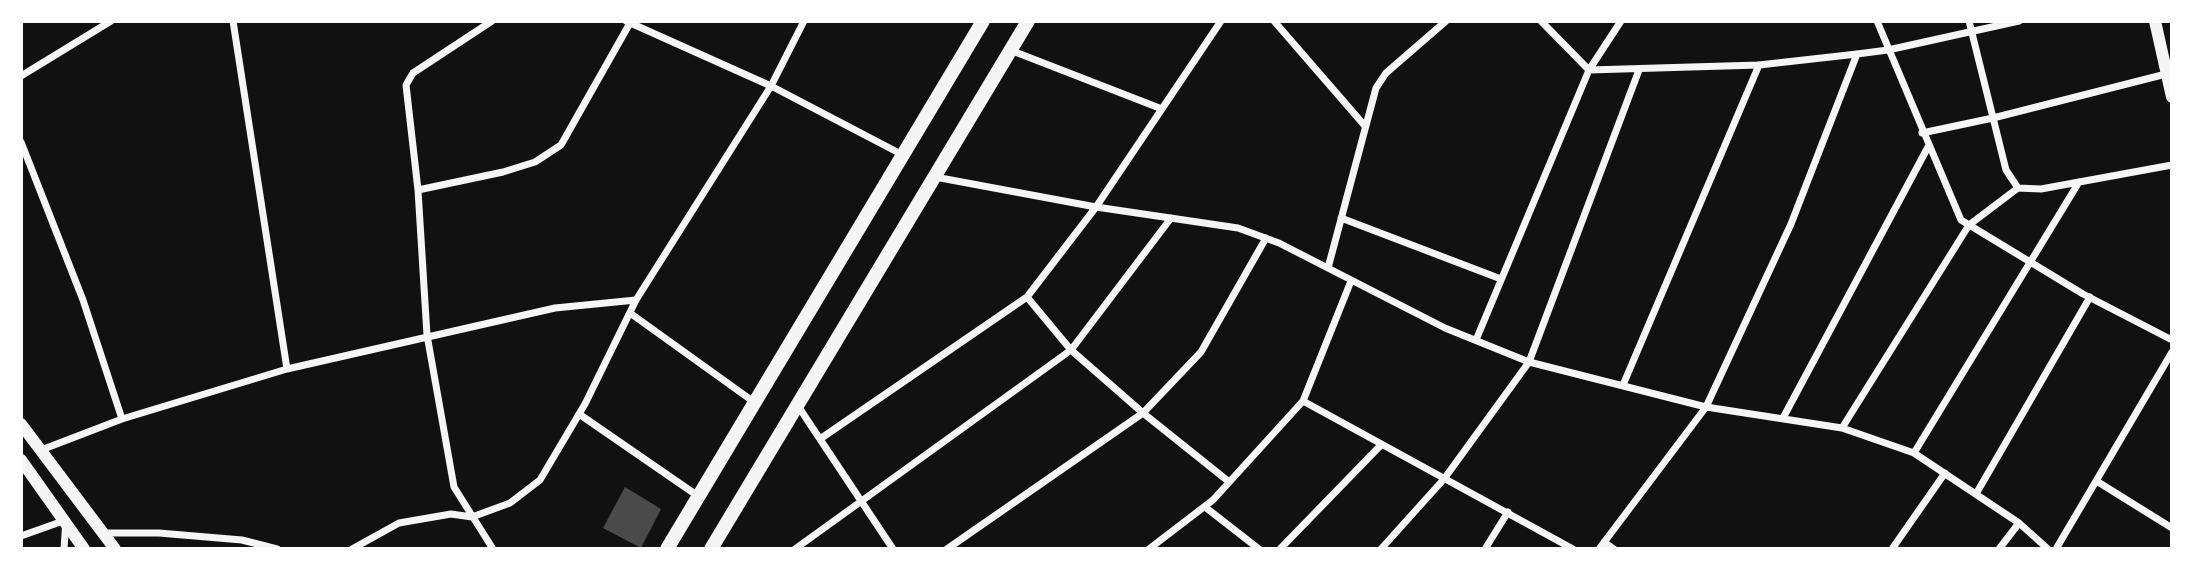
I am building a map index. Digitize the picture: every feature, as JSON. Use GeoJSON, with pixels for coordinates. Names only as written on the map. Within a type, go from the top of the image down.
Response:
{"type":"FeatureCollection","features":[{"type":"Feature","properties":{"kind":"main road"},"geometry":{"type":"LineString","coordinates":[[667,549],[983,21]]}},
{"type":"Feature","properties":{"kind":"main road"},"geometry":{"type":"LineString","coordinates":[[711,549],[1028,21]]}},
{"type":"Feature","properties":{"kind":"main road"},"geometry":{"type":"LineString","coordinates":[[2155,21],[2172,97]]}},
{"type":"Feature","properties":{"kind":"main road"},"geometry":{"type":"LineString","coordinates":[[21,424],[115,549]]}},
{"type":"Feature","properties":{"kind":"main road"},"geometry":{"type":"LineString","coordinates":[[21,460],[84,549]]}},
{"type":"Feature","properties":{"kind":"street"},"geometry":{"type":"LineString","coordinates":[[21,76],[111,21]]}},
{"type":"Feature","properties":{"kind":"street"},"geometry":{"type":"LineString","coordinates":[[233,21],[287,369]]}},
{"type":"Feature","properties":{"kind":"street"},"geometry":{"type":"LineString","coordinates":[[492,21],[413,73],[406,85],[418,190],[427,335],[454,487],[493,549]]}},
{"type":"Feature","properties":{"kind":"street"},"geometry":{"type":"LineString","coordinates":[[352,549],[399,523],[450,514],[472,517],[510,503],[540,480],[579,414],[636,300],[771,86],[804,21]]}},
{"type":"Feature","properties":{"kind":"street"},"geometry":{"type":"LineString","coordinates":[[820,439],[1027,297],[1096,207],[1221,21]]}},
{"type":"Feature","properties":{"kind":"street"},"geometry":{"type":"LineString","coordinates":[[1274,21],[1365,126]]}},
{"type":"Feature","properties":{"kind":"street"},"geometry":{"type":"LineString","coordinates":[[1328,268],[1376,88],[1386,73],[1446,21]]}},
{"type":"Feature","properties":{"kind":"street"},"geometry":{"type":"LineString","coordinates":[[1541,21],[1588,70],[1759,65],[1857,54],[1888,50],[2019,21]]}},
{"type":"Feature","properties":{"kind":"street"},"geometry":{"type":"LineString","coordinates":[[1476,340],[1588,70],[1620,21],[1630,21]]}},
{"type":"Feature","properties":{"kind":"street"},"geometry":{"type":"LineString","coordinates":[[1877,21],[1961,220],[2091,298],[2172,340]]}},
{"type":"Feature","properties":{"kind":"street"},"geometry":{"type":"LineString","coordinates":[[1969,21],[2006,170],[2018,188]]}},
{"type":"Feature","properties":{"kind":"street"},"geometry":{"type":"LineString","coordinates":[[418,190],[503,172],[535,162],[561,145],[628,22],[771,86],[901,154]]}},
{"type":"Feature","properties":{"kind":"street"},"geometry":{"type":"LineString","coordinates":[[1010,50],[1162,109]]}},
{"type":"Feature","properties":{"kind":"street"},"geometry":{"type":"LineString","coordinates":[[1614,549],[1602,546],[1706,407],[1791,224],[1857,54]]}},
{"type":"Feature","properties":{"kind":"street"},"geometry":{"type":"LineString","coordinates":[[1623,385],[1759,65]]}},
{"type":"Feature","properties":{"kind":"street"},"geometry":{"type":"LineString","coordinates":[[1381,549],[1444,479],[1529,362],[1639,70]]}},
{"type":"Feature","properties":{"kind":"street"},"geometry":{"type":"LineString","coordinates":[[1922,133],[1993,118],[2166,74]]}},
{"type":"Feature","properties":{"kind":"street"},"geometry":{"type":"LineString","coordinates":[[21,142],[83,300],[122,419]]}},
{"type":"Feature","properties":{"kind":"street"},"geometry":{"type":"LineString","coordinates":[[1783,418],[1928,147]]}},
{"type":"Feature","properties":{"kind":"street"},"geometry":{"type":"LineString","coordinates":[[1842,428],[1969,225],[2018,188],[2040,189],[2172,165]]}},
{"type":"Feature","properties":{"kind":"street"},"geometry":{"type":"LineString","coordinates":[[934,177],[1096,207],[1238,229],[1266,238],[1476,340],[1529,362],[1706,407],[1842,428],[1914,453],[2019,523],[2048,549]]}},
{"type":"Feature","properties":{"kind":"street"},"geometry":{"type":"LineString","coordinates":[[1914,453],[2079,182]]}},
{"type":"Feature","properties":{"kind":"street"},"geometry":{"type":"LineString","coordinates":[[794,549],[862,503],[1072,350],[1171,218]]}},
{"type":"Feature","properties":{"kind":"street"},"geometry":{"type":"LineString","coordinates":[[1341,218],[1501,279]]}},
{"type":"Feature","properties":{"kind":"street"},"geometry":{"type":"LineString","coordinates":[[947,549],[1143,413],[1201,352],[1266,238]]}},
{"type":"Feature","properties":{"kind":"street"},"geometry":{"type":"LineString","coordinates":[[1149,549],[1205,507],[1303,401],[1351,281]]}},
{"type":"Feature","properties":{"kind":"street"},"geometry":{"type":"LineString","coordinates":[[1027,297],[1072,350],[1143,413],[1228,481]]}},
{"type":"Feature","properties":{"kind":"street"},"geometry":{"type":"LineString","coordinates":[[1976,494],[2091,298]]}},
{"type":"Feature","properties":{"kind":"street"},"geometry":{"type":"LineString","coordinates":[[41,450],[122,419],[287,369],[555,307],[636,300]]}},
{"type":"Feature","properties":{"kind":"street"},"geometry":{"type":"LineString","coordinates":[[629,313],[754,402]]}},
{"type":"Feature","properties":{"kind":"street"},"geometry":{"type":"LineString","coordinates":[[2056,549],[2098,482],[2172,352]]}},
{"type":"Feature","properties":{"kind":"street"},"geometry":{"type":"LineString","coordinates":[[1303,401],[1380,446],[1573,549]]}},
{"type":"Feature","properties":{"kind":"street"},"geometry":{"type":"LineString","coordinates":[[797,405],[893,549]]}},
{"type":"Feature","properties":{"kind":"street"},"geometry":{"type":"LineString","coordinates":[[579,414],[698,496]]}},
{"type":"Feature","properties":{"kind":"street"},"geometry":{"type":"LineString","coordinates":[[1280,549],[1380,446]]}},
{"type":"Feature","properties":{"kind":"street"},"geometry":{"type":"LineString","coordinates":[[1892,549],[1945,473]]}},
{"type":"Feature","properties":{"kind":"street"},"geometry":{"type":"LineString","coordinates":[[2098,482],[2172,528]]}},
{"type":"Feature","properties":{"kind":"street"},"geometry":{"type":"LineString","coordinates":[[1205,507],[1259,549]]}},
{"type":"Feature","properties":{"kind":"street"},"geometry":{"type":"LineString","coordinates":[[1485,549],[1508,512]]}},
{"type":"Feature","properties":{"kind":"street"},"geometry":{"type":"LineString","coordinates":[[21,537],[66,520],[64,549]]}},
{"type":"Feature","properties":{"kind":"street"},"geometry":{"type":"LineString","coordinates":[[1999,549],[2019,523]]}},
{"type":"Feature","properties":{"kind":"street"},"geometry":{"type":"LineString","coordinates":[[105,533],[159,533],[242,540],[277,549]]}},
{"type":"Feature","properties":{"kind":"street"},"geometry":{"type":"LineString","coordinates":[[362,549],[368,542]]}},
{"type":"Feature","properties":{"kind":"building"},"geometry":{"type":"Polygon","coordinates":[[[625,487],[661,509],[641,548],[603,528],[625,487]]]}}]}
